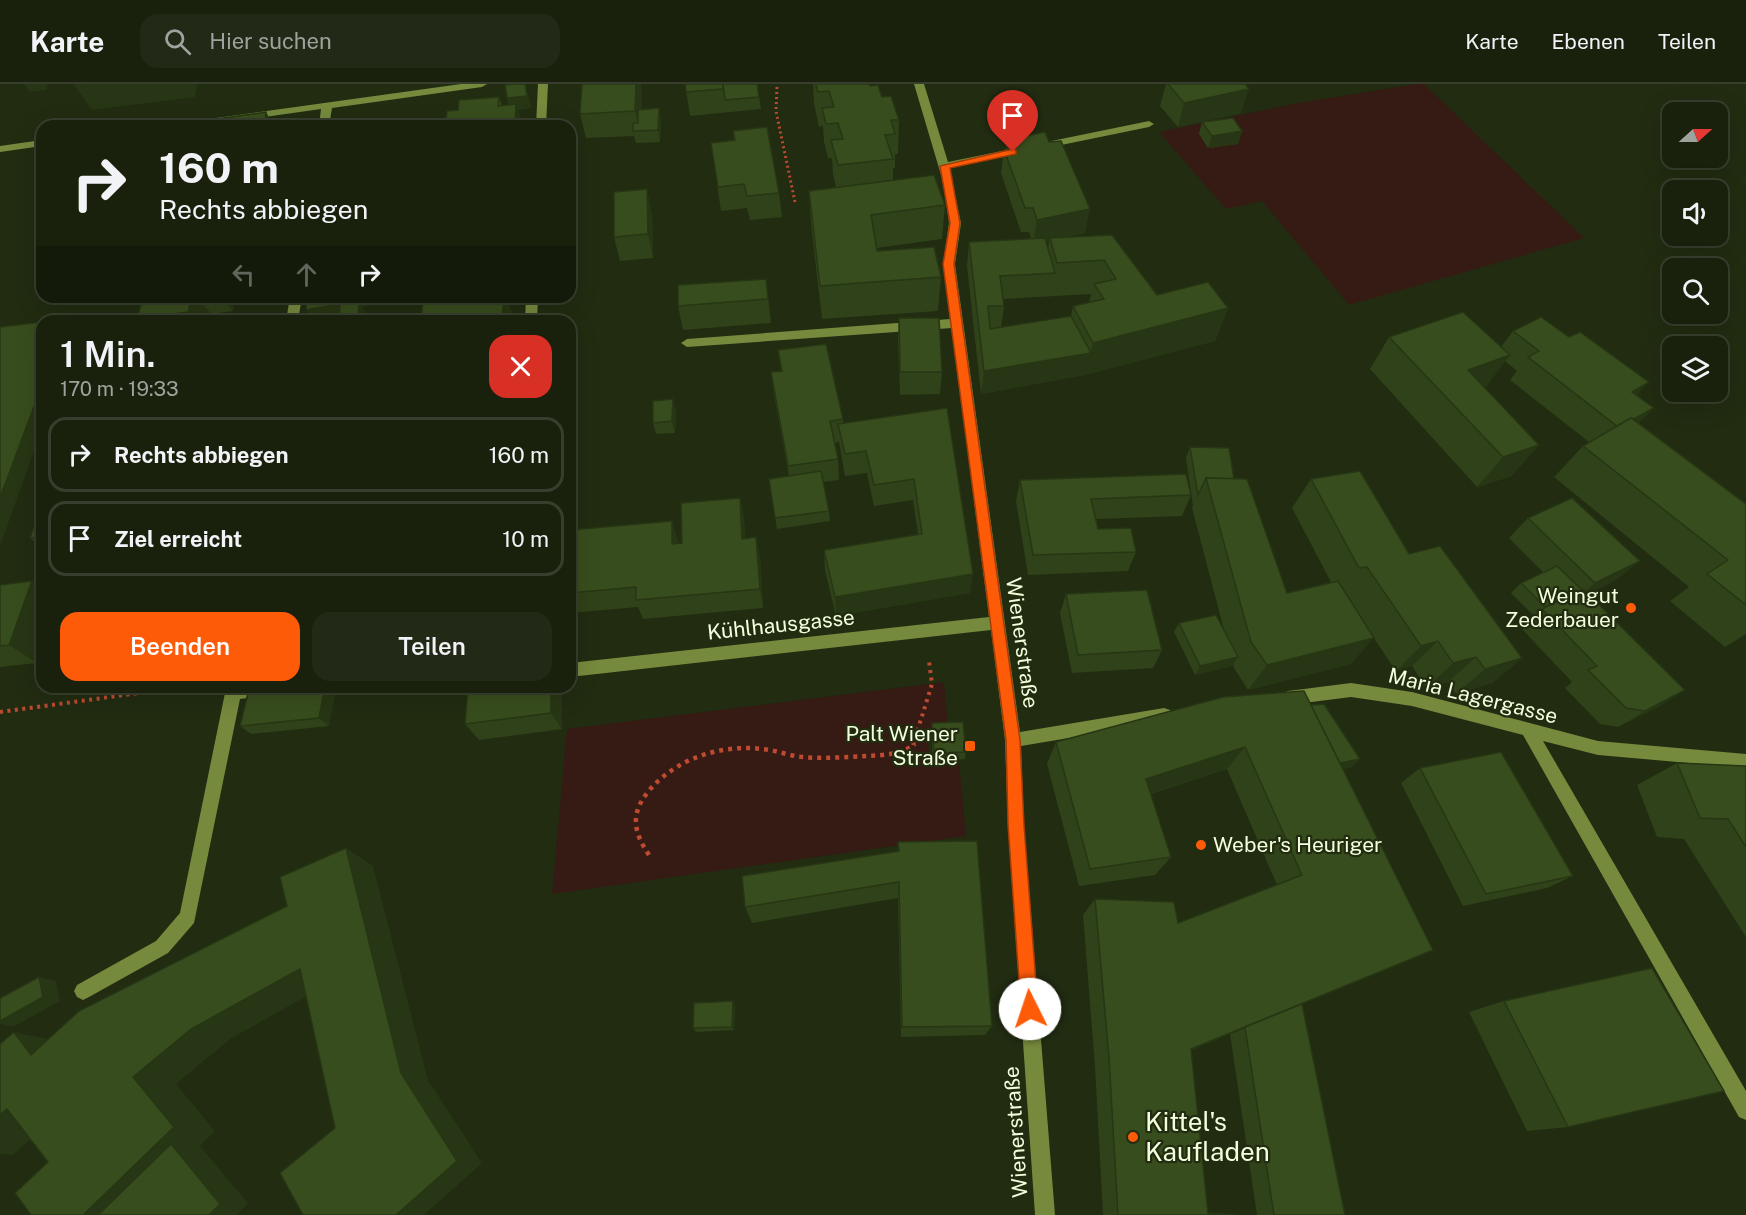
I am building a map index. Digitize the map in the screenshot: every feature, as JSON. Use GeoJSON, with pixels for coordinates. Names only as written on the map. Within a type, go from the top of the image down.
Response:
{"type":"FeatureCollection","features":[{"type":"Feature","properties":{"kind":"street"},"geometry":{"type":"LineString","coordinates":[[224,120],[482,84]]}},
{"type":"Feature","properties":{"kind":"street"},"geometry":{"type":"LineString","coordinates":[[541,120],[543,84]]}},
{"type":"Feature","properties":{"kind":"street","name":"Wienerstraße"},"geometry":{"type":"LineString","coordinates":[[919,84],[945,166],[955,223],[948,264],[1013,740],[1016,825],[1045,1215]]}},
{"type":"Feature","properties":{"kind":"street"},"geometry":{"type":"LineString","coordinates":[[384,86],[384,98]]}},
{"type":"Feature","properties":{"kind":"street"},"geometry":{"type":"LineString","coordinates":[[325,120],[327,106]]}},
{"type":"Feature","properties":{"kind":"street"},"geometry":{"type":"LineString","coordinates":[[945,166],[1149,124]]}},
{"type":"Feature","properties":{"kind":"street"},"geometry":{"type":"LineString","coordinates":[[0,149],[36,144]]}},
{"type":"Feature","properties":{"kind":"street"},"geometry":{"type":"LineString","coordinates":[[687,343],[957,323]]}},
{"type":"Feature","properties":{"kind":"street","name":"Kühlhausgasse"},"geometry":{"type":"LineString","coordinates":[[576,669],[996,623]]}},
{"type":"Feature","properties":{"kind":"street","name":"Maria Lagergasse"},"geometry":{"type":"LineString","coordinates":[[1274,700],[1351,690],[1412,699],[1598,748],[1746,761]]}},
{"type":"Feature","properties":{"kind":"street"},"geometry":{"type":"LineString","coordinates":[[83,991],[162,947],[188,917],[230,693]]}},
{"type":"Feature","properties":{"kind":"street"},"geometry":{"type":"LineString","coordinates":[[1013,740],[1184,711]]}},
{"type":"Feature","properties":{"kind":"street"},"geometry":{"type":"LineString","coordinates":[[1528,730],[1746,1110]]}},
{"type":"Feature","properties":{"kind":"path"},"geometry":{"type":"LineString","coordinates":[[777,87],[776,111],[795,202]]}},
{"type":"Feature","properties":{"kind":"path"},"geometry":{"type":"LineString","coordinates":[[649,855],[636,836],[635,810],[649,788],[677,767],[707,752],[763,748],[797,757],[821,759],[890,755],[908,751],[915,744],[932,684],[924,631]]}},
{"type":"Feature","properties":{"kind":"path"},"geometry":{"type":"LineString","coordinates":[[0,712],[139,693]]}},
{"type":"Feature","properties":{"kind":"shaded area"},"geometry":{"type":"Polygon","coordinates":[[[1424,84],[1584,238],[1349,305],[1262,201],[1226,209],[1159,132],[1292,104],[1424,84]]]}},
{"type":"Feature","properties":{"kind":"shaded area"},"geometry":{"type":"Polygon","coordinates":[[[944,682],[948,729],[927,730],[930,763],[959,762],[966,836],[552,894],[567,729],[944,682]]]}},
{"type":"Feature","properties":{"kind":"building"},"geometry":{"type":"Polygon","coordinates":[[[525,84],[527,96],[507,98],[505,85],[525,84]]]}},
{"type":"Feature","properties":{"kind":"building"},"geometry":{"type":"Polygon","coordinates":[[[582,84],[636,84],[635,111],[580,114],[582,84]]]}},
{"type":"Feature","properties":{"kind":"building"},"geometry":{"type":"Polygon","coordinates":[[[685,84],[723,84],[723,89],[686,92],[685,84]]]}},
{"type":"Feature","properties":{"kind":"building"},"geometry":{"type":"Polygon","coordinates":[[[723,84],[757,84],[759,97],[725,100],[723,84]]]}},
{"type":"Feature","properties":{"kind":"building"},"geometry":{"type":"Polygon","coordinates":[[[816,84],[878,85],[882,97],[891,96],[899,120],[891,120],[895,134],[885,135],[893,159],[838,165],[831,140],[843,139],[838,123],[826,124],[822,108],[834,107],[829,91],[818,92],[816,84]]]}},
{"type":"Feature","properties":{"kind":"building"},"geometry":{"type":"Polygon","coordinates":[[[1168,84],[1245,84],[1249,89],[1184,103],[1168,84]]]}},
{"type":"Feature","properties":{"kind":"building"},"geometry":{"type":"Polygon","coordinates":[[[499,97],[498,106],[516,104],[515,120],[446,120],[447,111],[458,110],[459,100],[499,97]]]}},
{"type":"Feature","properties":{"kind":"building"},"geometry":{"type":"Polygon","coordinates":[[[659,108],[658,130],[633,131],[633,123],[638,123],[638,110],[659,108]]]}},
{"type":"Feature","properties":{"kind":"building"},"geometry":{"type":"Polygon","coordinates":[[[266,112],[265,120],[209,120],[266,112]]]}},
{"type":"Feature","properties":{"kind":"building"},"geometry":{"type":"Polygon","coordinates":[[[1233,118],[1242,131],[1212,136],[1202,122],[1233,118]]]}},
{"type":"Feature","properties":{"kind":"building"},"geometry":{"type":"Polygon","coordinates":[[[767,127],[779,193],[747,196],[744,184],[718,187],[711,143],[735,140],[733,131],[767,127]]]}},
{"type":"Feature","properties":{"kind":"building"},"geometry":{"type":"Polygon","coordinates":[[[1045,132],[1049,142],[1061,141],[1090,209],[1037,220],[1033,208],[1025,208],[1004,149],[1009,148],[1007,140],[1045,132]]]}},
{"type":"Feature","properties":{"kind":"building"},"geometry":{"type":"Polygon","coordinates":[[[934,175],[945,205],[871,215],[877,251],[934,247],[941,277],[820,286],[809,191],[934,175]]]}},
{"type":"Feature","properties":{"kind":"building"},"geometry":{"type":"Polygon","coordinates":[[[647,189],[648,234],[614,237],[614,192],[647,189]]]}},
{"type":"Feature","properties":{"kind":"building"},"geometry":{"type":"Polygon","coordinates":[[[1112,235],[1157,295],[1208,282],[1228,308],[1093,343],[1073,306],[1104,299],[1094,284],[1116,279],[1104,260],[1057,263],[1050,238],[1112,235]]]}},
{"type":"Feature","properties":{"kind":"building"},"geometry":{"type":"Polygon","coordinates":[[[1045,238],[1055,273],[1000,276],[1004,306],[988,306],[990,329],[1071,316],[1091,353],[984,371],[969,242],[1045,238]]]}},
{"type":"Feature","properties":{"kind":"building"},"geometry":{"type":"Polygon","coordinates":[[[766,279],[768,299],[678,306],[678,285],[766,279]]]}},
{"type":"Feature","properties":{"kind":"building"},"geometry":{"type":"Polygon","coordinates":[[[141,303],[190,303],[188,312],[138,315],[141,303]]]}},
{"type":"Feature","properties":{"kind":"building"},"geometry":{"type":"Polygon","coordinates":[[[307,303],[338,303],[338,304],[306,310],[307,303]]]}},
{"type":"Feature","properties":{"kind":"building"},"geometry":{"type":"Polygon","coordinates":[[[359,303],[358,315],[339,315],[340,304],[359,303]]]}},
{"type":"Feature","properties":{"kind":"building"},"geometry":{"type":"Polygon","coordinates":[[[423,303],[504,303],[502,315],[421,315],[423,303]]]}},
{"type":"Feature","properties":{"kind":"building"},"geometry":{"type":"Polygon","coordinates":[[[1463,312],[1510,355],[1468,370],[1539,445],[1503,457],[1389,337],[1463,312]]]}},
{"type":"Feature","properties":{"kind":"building"},"geometry":{"type":"Polygon","coordinates":[[[1541,317],[1569,337],[1580,332],[1649,382],[1632,392],[1654,408],[1617,426],[1528,357],[1539,351],[1513,331],[1541,317]]]}},
{"type":"Feature","properties":{"kind":"building"},"geometry":{"type":"Polygon","coordinates":[[[899,318],[939,318],[942,372],[900,372],[899,318]]]}},
{"type":"Feature","properties":{"kind":"building"},"geometry":{"type":"Polygon","coordinates":[[[36,323],[36,401],[0,498],[0,327],[36,323]]]}},
{"type":"Feature","properties":{"kind":"building"},"geometry":{"type":"Polygon","coordinates":[[[826,344],[843,419],[830,421],[838,459],[788,466],[771,372],[782,371],[778,350],[826,344]]]}},
{"type":"Feature","properties":{"kind":"building"},"geometry":{"type":"Polygon","coordinates":[[[673,399],[672,421],[653,423],[653,401],[673,399]]]}},
{"type":"Feature","properties":{"kind":"building"},"geometry":{"type":"Polygon","coordinates":[[[947,408],[973,574],[835,597],[824,550],[922,534],[914,479],[874,485],[866,451],[845,454],[838,424],[947,408]]]}},
{"type":"Feature","properties":{"kind":"building"},"geometry":{"type":"Polygon","coordinates":[[[1631,418],[1746,504],[1746,605],[1707,574],[1728,560],[1583,446],[1631,418]]]}},
{"type":"Feature","properties":{"kind":"building"},"geometry":{"type":"Polygon","coordinates":[[[1190,447],[1229,448],[1234,479],[1206,478],[1198,495],[1190,447]]]}},
{"type":"Feature","properties":{"kind":"building"},"geometry":{"type":"Polygon","coordinates":[[[821,471],[829,511],[775,518],[769,479],[821,471]]]}},
{"type":"Feature","properties":{"kind":"building"},"geometry":{"type":"Polygon","coordinates":[[[1360,471],[1409,554],[1440,546],[1522,658],[1485,669],[1476,657],[1453,663],[1438,641],[1421,646],[1367,567],[1359,568],[1311,479],[1360,471]]]}},
{"type":"Feature","properties":{"kind":"building"},"geometry":{"type":"Polygon","coordinates":[[[1186,474],[1191,495],[1091,499],[1098,529],[1131,528],[1136,552],[1033,555],[1020,480],[1186,474]]]}},
{"type":"Feature","properties":{"kind":"building"},"geometry":{"type":"Polygon","coordinates":[[[1206,478],[1247,479],[1287,593],[1338,581],[1374,638],[1267,665],[1251,642],[1206,478]]]}},
{"type":"Feature","properties":{"kind":"building"},"geometry":{"type":"Polygon","coordinates":[[[740,498],[742,539],[756,537],[760,589],[636,600],[636,587],[576,592],[576,529],[672,521],[672,544],[682,543],[681,503],[740,498]]]}},
{"type":"Feature","properties":{"kind":"building"},"geometry":{"type":"Polygon","coordinates":[[[1572,498],[1640,561],[1595,583],[1528,518],[1572,498]]]}},
{"type":"Feature","properties":{"kind":"building"},"geometry":{"type":"Polygon","coordinates":[[[36,521],[36,538],[30,538],[36,521]]]}},
{"type":"Feature","properties":{"kind":"building"},"geometry":{"type":"Polygon","coordinates":[[[1557,566],[1582,590],[1545,607],[1521,583],[1557,566]]]}},
{"type":"Feature","properties":{"kind":"building"},"geometry":{"type":"Polygon","coordinates":[[[32,581],[9,645],[0,646],[0,585],[32,581]]]}},
{"type":"Feature","properties":{"kind":"building"},"geometry":{"type":"Polygon","coordinates":[[[1583,589],[1685,690],[1645,711],[1626,708],[1588,670],[1597,666],[1542,609],[1583,589]]]}},
{"type":"Feature","properties":{"kind":"building"},"geometry":{"type":"Polygon","coordinates":[[[1147,590],[1162,650],[1078,655],[1066,594],[1147,590]]]}},
{"type":"Feature","properties":{"kind":"building"},"geometry":{"type":"Polygon","coordinates":[[[1216,615],[1238,657],[1200,666],[1179,623],[1216,615]]]}},
{"type":"Feature","properties":{"kind":"building"},"geometry":{"type":"Polygon","coordinates":[[[1304,691],[1433,950],[1191,1049],[1208,1213],[1238,1215],[1118,1215],[1109,1058],[1095,899],[1174,902],[1178,923],[1302,875],[1245,747],[1146,779],[1171,857],[1090,869],[1056,742],[1223,697],[1304,691]]]}},
{"type":"Feature","properties":{"kind":"building"},"geometry":{"type":"Polygon","coordinates":[[[248,693],[324,693],[319,718],[240,726],[248,693]]]}},
{"type":"Feature","properties":{"kind":"building"},"geometry":{"type":"Polygon","coordinates":[[[468,693],[551,693],[551,713],[465,724],[468,693]]]}},
{"type":"Feature","properties":{"kind":"building"},"geometry":{"type":"Polygon","coordinates":[[[1324,704],[1360,759],[1340,763],[1311,705],[1324,704]]]}},
{"type":"Feature","properties":{"kind":"building"},"geometry":{"type":"Polygon","coordinates":[[[963,722],[966,752],[934,753],[932,723],[963,722]]]}},
{"type":"Feature","properties":{"kind":"building"},"geometry":{"type":"Polygon","coordinates":[[[1501,752],[1573,876],[1486,894],[1420,768],[1501,752]]]}},
{"type":"Feature","properties":{"kind":"building"},"geometry":{"type":"Polygon","coordinates":[[[1677,763],[1746,766],[1746,847],[1728,819],[1700,818],[1677,763]]]}},
{"type":"Feature","properties":{"kind":"building"},"geometry":{"type":"Polygon","coordinates":[[[977,841],[992,1026],[902,1027],[899,882],[745,907],[742,876],[899,851],[898,842],[977,841]]]}},
{"type":"Feature","properties":{"kind":"building"},"geometry":{"type":"Polygon","coordinates":[[[346,848],[401,1073],[457,1161],[396,1215],[303,1215],[280,1173],[335,1128],[300,969],[191,1029],[133,1077],[174,1127],[83,1215],[31,1215],[15,1193],[48,1162],[7,1109],[0,1115],[0,1044],[14,1032],[31,1055],[79,1011],[287,906],[280,877],[346,848]]]}},
{"type":"Feature","properties":{"kind":"building"},"geometry":{"type":"Polygon","coordinates":[[[1652,968],[1724,1091],[1568,1127],[1504,1001],[1652,968]]]}},
{"type":"Feature","properties":{"kind":"building"},"geometry":{"type":"Polygon","coordinates":[[[39,977],[43,997],[0,1021],[0,998],[39,977]]]}},
{"type":"Feature","properties":{"kind":"building"},"geometry":{"type":"Polygon","coordinates":[[[733,1001],[732,1027],[693,1028],[694,1003],[733,1001]]]}},
{"type":"Feature","properties":{"kind":"building"},"geometry":{"type":"Polygon","coordinates":[[[1302,1004],[1345,1215],[1274,1215],[1245,1027],[1302,1004]]]}},
{"type":"Feature","properties":{"kind":"building"},"geometry":{"type":"Polygon","coordinates":[[[171,1144],[220,1204],[209,1215],[98,1215],[171,1144]]]}},
{"type":"Feature","properties":{"kind":"place","name":"Weingut Zederbauer"},"geometry":{"type":"Point","coordinates":[1631,608]}},
{"type":"Feature","properties":{"kind":"place","name":"Palt Wiener Straße"},"geometry":{"type":"Point","coordinates":[970,746]}},
{"type":"Feature","properties":{"kind":"place","name":"Weber's Heuriger"},"geometry":{"type":"Point","coordinates":[1201,845]}},
{"type":"Feature","properties":{"kind":"place","name":"Kittel's Kaufladen"},"geometry":{"type":"Point","coordinates":[1133,1137]}},
{"type":"Feature","properties":{"kind":"route"},"geometry":{"type":"LineString","coordinates":[[1013,152],[945,166],[955,223],[948,264],[1013,740],[1016,825],[1030,1009]]}}]}
